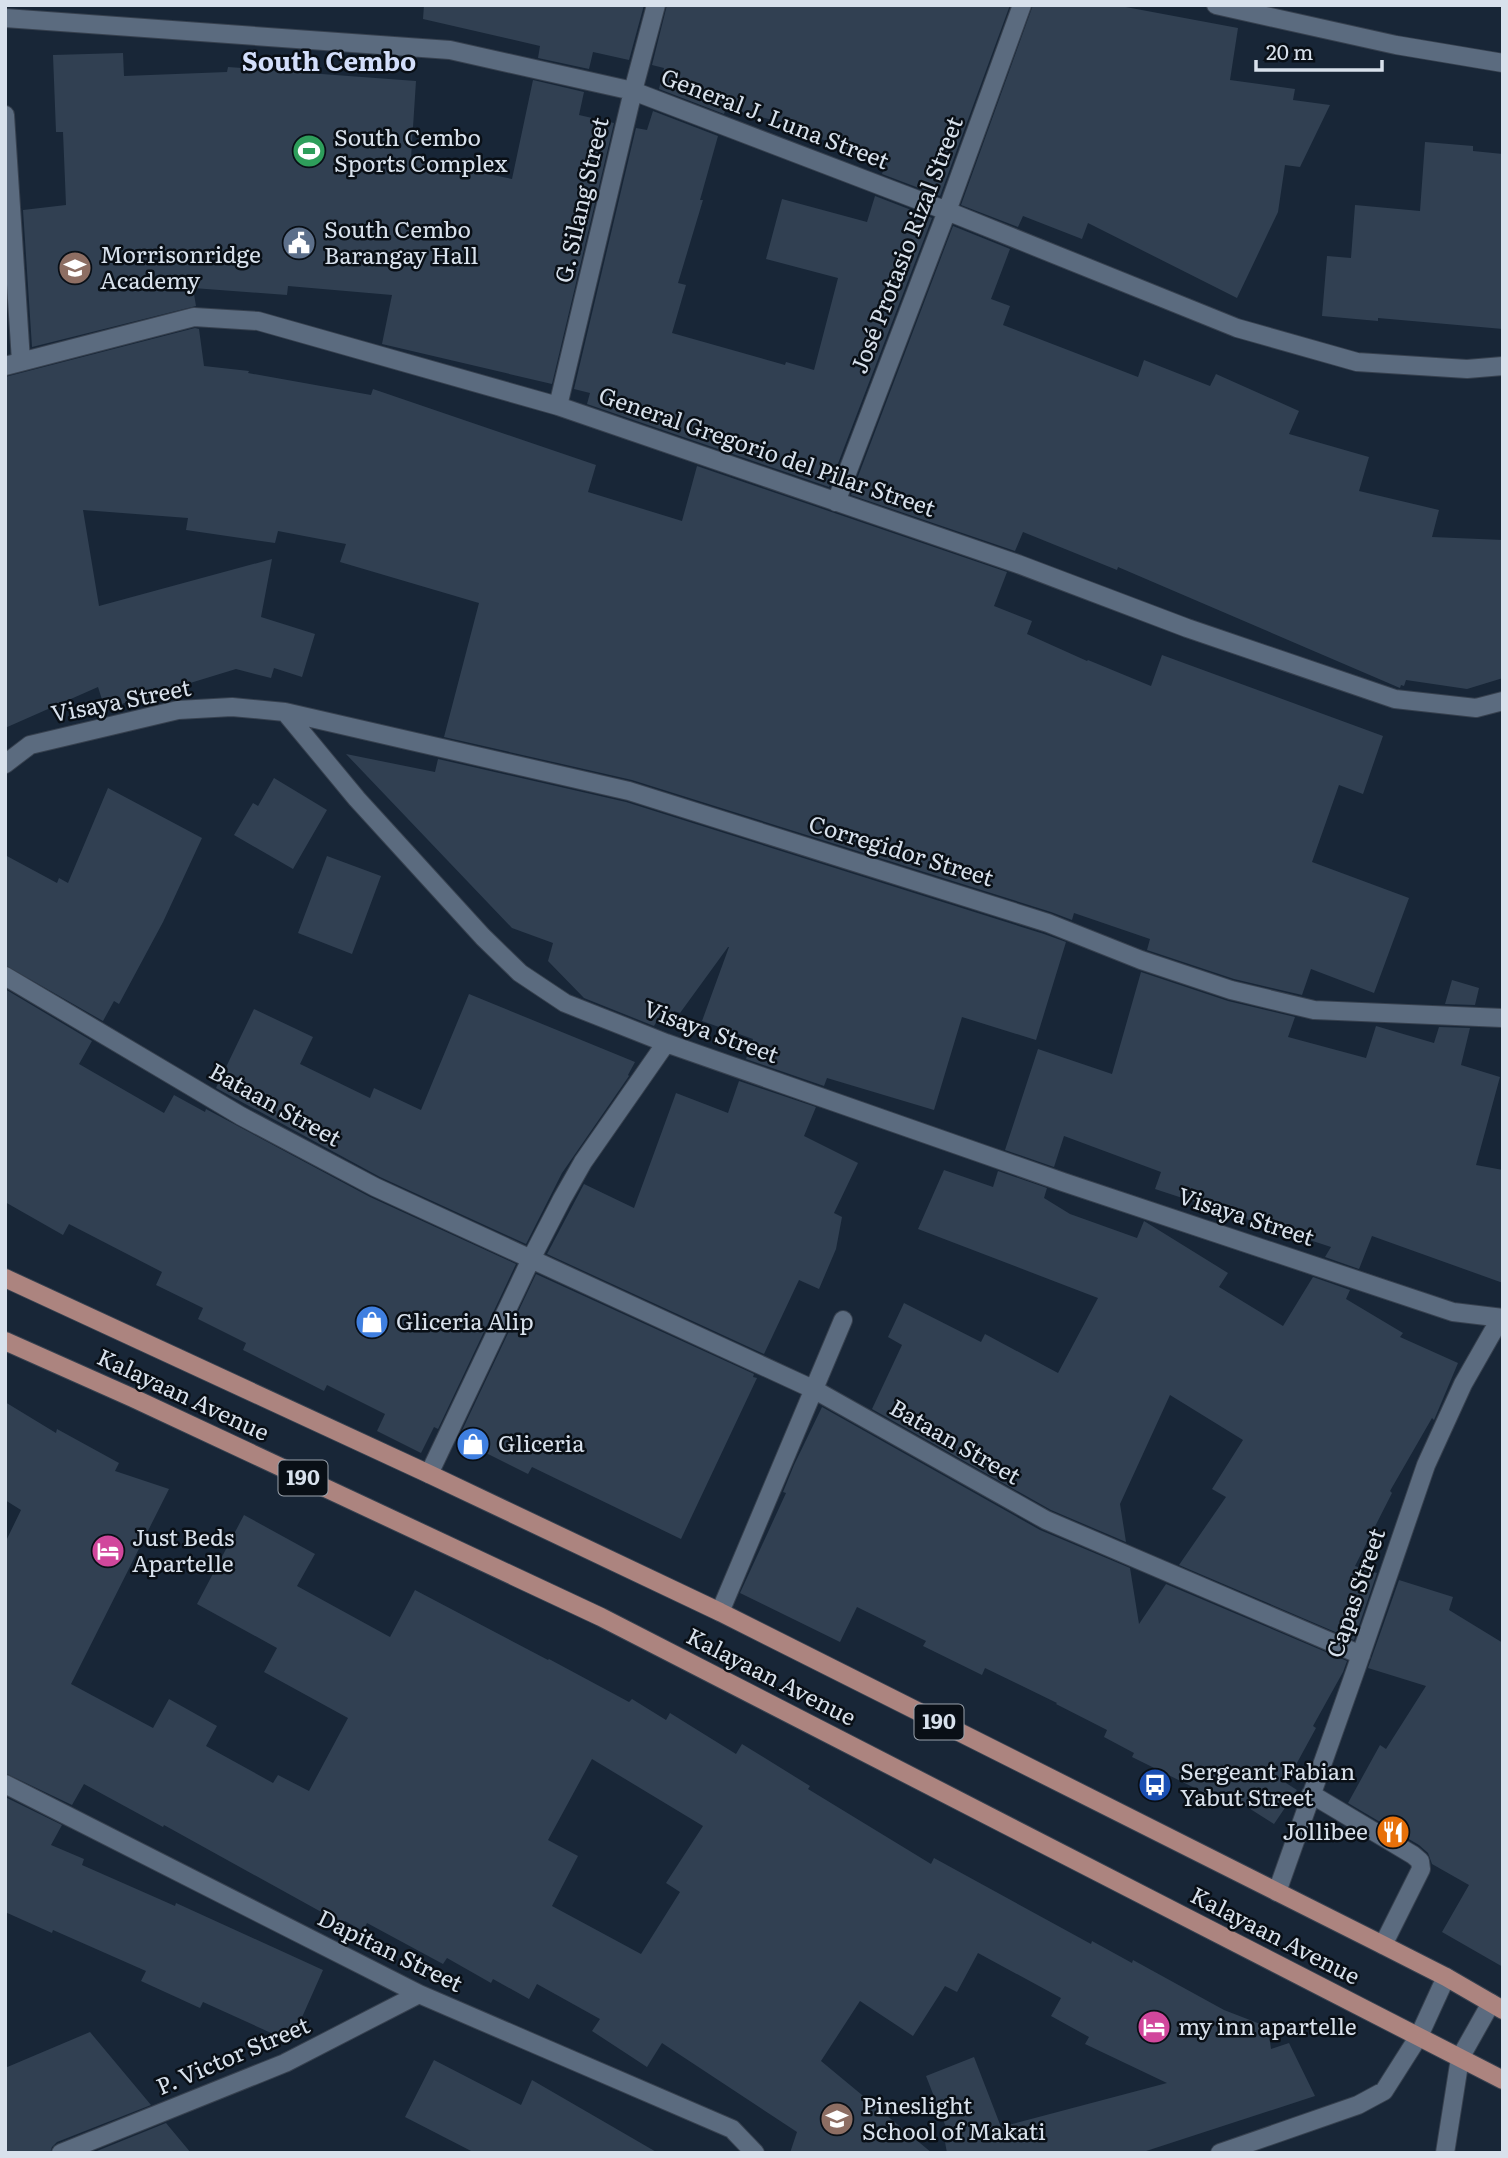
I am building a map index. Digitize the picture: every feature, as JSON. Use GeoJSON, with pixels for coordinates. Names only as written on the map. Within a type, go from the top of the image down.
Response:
{"type":"FeatureCollection","features":[{"type":"Feature","properties":{"kind":"main road","name":"Kalayaan Avenue"},"geometry":{"type":"LineString","coordinates":[[5,1278],[720,1612],[1383,1945],[1497,2006]]}},
{"type":"Feature","properties":{"kind":"main road","name":"Kalayaan Avenue"},"geometry":{"type":"LineString","coordinates":[[5,1341],[601,1617],[1503,2080]]}},
{"type":"Feature","properties":{"kind":"street","name":"G. Silang Street"},"geometry":{"type":"LineString","coordinates":[[558,406],[656,5]]}},
{"type":"Feature","properties":{"kind":"street","name":"José Protasio Rizal Street"},"geometry":{"type":"LineString","coordinates":[[836,502],[1022,5]]}},
{"type":"Feature","properties":{"kind":"street"},"geometry":{"type":"LineString","coordinates":[[1216,5],[1396,45],[1503,63]]}},
{"type":"Feature","properties":{"kind":"street","name":"General J. Luna Street"},"geometry":{"type":"LineString","coordinates":[[5,18],[450,50],[633,91],[947,211],[1237,328],[1357,362],[1468,369],[1503,366]]}},
{"type":"Feature","properties":{"kind":"street"},"geometry":{"type":"LineString","coordinates":[[5,115],[13,363]]}},
{"type":"Feature","properties":{"kind":"street","name":"General Gregorio del Pilar Street"},"geometry":{"type":"LineString","coordinates":[[13,363],[194,317],[258,321],[558,406],[1018,564],[1187,628],[1395,699],[1476,708],[1503,701]]}},
{"type":"Feature","properties":{"kind":"street","name":"Visaya Street"},"geometry":{"type":"LineString","coordinates":[[5,764],[30,745],[178,710],[232,707],[285,712],[356,799],[483,936],[520,973],[565,1003],[666,1043],[1063,1182],[1453,1312],[1501,1318]]}},
{"type":"Feature","properties":{"kind":"street","name":"Corregidor Street"},"geometry":{"type":"LineString","coordinates":[[285,712],[629,791],[1048,923],[1141,960],[1231,990],[1314,1010],[1503,1018]]}},
{"type":"Feature","properties":{"kind":"street","name":"Bataan Street"},"geometry":{"type":"LineString","coordinates":[[5,976],[241,1116],[375,1186],[815,1390],[1046,1520],[1361,1655]]}},
{"type":"Feature","properties":{"kind":"street"},"geometry":{"type":"LineString","coordinates":[[429,1474],[531,1259],[583,1161],[666,1043]]}},
{"type":"Feature","properties":{"kind":"street","name":"Capas Street"},"geometry":{"type":"LineString","coordinates":[[1277,1892],[1426,1465],[1463,1384],[1501,1318]]}},
{"type":"Feature","properties":{"kind":"street"},"geometry":{"type":"LineString","coordinates":[[720,1612],[843,1320]]}},
{"type":"Feature","properties":{"kind":"street","name":"Dapitan Street"},"geometry":{"type":"LineString","coordinates":[[5,1784],[419,1994],[732,2129],[755,2153]]}},
{"type":"Feature","properties":{"kind":"street"},"geometry":{"type":"LineString","coordinates":[[1311,1794],[1420,1861],[1421,1869],[1383,1945]]}},
{"type":"Feature","properties":{"kind":"street"},"geometry":{"type":"LineString","coordinates":[[1220,2153],[1358,2105],[1384,2091],[1419,2036],[1446,1977]]}},
{"type":"Feature","properties":{"kind":"street","name":"P. Victor Street"},"geometry":{"type":"LineString","coordinates":[[61,2153],[285,2063],[419,1994]]}},
{"type":"Feature","properties":{"kind":"street"},"geometry":{"type":"LineString","coordinates":[[1445,2153],[1460,2057],[1497,2006]]}},
{"type":"Feature","properties":{"kind":"building"},"geometry":{"type":"Polygon","coordinates":[[[424,5],[644,5],[629,60],[593,52],[589,69],[538,58],[540,46],[423,19],[424,5]]]}},
{"type":"Feature","properties":{"kind":"building"},"geometry":{"type":"Polygon","coordinates":[[[667,5],[1010,5],[940,196],[882,174],[886,161],[797,131],[799,127],[726,108],[724,114],[659,89],[664,68],[652,65],[667,5]]]}},
{"type":"Feature","properties":{"kind":"building"},"geometry":{"type":"Polygon","coordinates":[[[1033,5],[1115,5],[1238,28],[1230,80],[1295,89],[1293,100],[1330,105],[1300,167],[1285,165],[1278,212],[1237,298],[1088,223],[1082,239],[1023,216],[1018,227],[961,205],[1033,5]]]}},
{"type":"Feature","properties":{"kind":"building"},"geometry":{"type":"Polygon","coordinates":[[[123,53],[124,76],[227,72],[228,67],[416,81],[411,158],[512,179],[533,80],[584,92],[579,115],[614,123],[552,384],[382,344],[392,295],[288,286],[287,295],[193,288],[196,306],[32,347],[23,210],[66,205],[63,132],[56,132],[53,55],[123,53]]]}},
{"type":"Feature","properties":{"kind":"building"},"geometry":{"type":"Polygon","coordinates":[[[653,111],[718,136],[700,200],[703,200],[678,283],[686,285],[672,333],[785,365],[786,362],[814,370],[838,278],[766,259],[782,199],[867,222],[875,196],[932,218],[829,487],[587,404],[590,393],[574,389],[636,128],[647,130],[653,111]]]}},
{"type":"Feature","properties":{"kind":"building"},"geometry":{"type":"Polygon","coordinates":[[[1425,142],[1473,146],[1473,151],[1503,154],[1503,329],[1322,316],[1327,256],[1351,258],[1355,205],[1420,211],[1425,142]]]}},
{"type":"Feature","properties":{"kind":"building"},"geometry":{"type":"Polygon","coordinates":[[[953,226],[1010,249],[991,299],[1010,306],[1003,325],[1138,377],[1144,360],[1210,386],[1216,374],[1299,411],[1289,434],[1369,457],[1359,491],[1439,510],[1432,537],[1503,540],[1503,678],[1467,689],[1406,680],[1400,688],[1118,567],[1117,570],[1023,532],[1015,551],[851,495],[953,226]]]}},
{"type":"Feature","properties":{"kind":"building"},"geometry":{"type":"Polygon","coordinates":[[[199,329],[204,366],[249,371],[248,373],[371,395],[373,389],[596,465],[588,492],[682,521],[697,466],[1007,572],[994,606],[1032,621],[1027,634],[1087,661],[1151,686],[1162,655],[1383,736],[1363,794],[1339,785],[1312,862],[1409,898],[1374,993],[1311,969],[1302,995],[1234,979],[1147,950],[1150,939],[1074,913],[1072,920],[632,780],[444,737],[479,603],[340,562],[346,544],[278,531],[275,543],[186,530],[188,518],[83,510],[99,606],[272,559],[261,617],[315,634],[302,677],[274,668],[271,678],[236,669],[105,709],[98,687],[5,728],[5,377],[199,329]]]}},
{"type":"Feature","properties":{"kind":"building"},"geometry":{"type":"Polygon","coordinates":[[[346,754],[435,772],[438,759],[626,802],[1066,942],[1036,1040],[962,1017],[934,1110],[827,1078],[824,1086],[746,1059],[753,1039],[702,1021],[729,947],[680,1013],[674,1011],[671,1018],[660,1015],[654,1026],[584,998],[548,961],[553,943],[512,928],[346,754]]]}},
{"type":"Feature","properties":{"kind":"building"},"geometry":{"type":"Polygon","coordinates":[[[274,778],[327,810],[293,869],[234,835],[253,803],[258,806],[274,778]]]}},
{"type":"Feature","properties":{"kind":"building"},"geometry":{"type":"Polygon","coordinates":[[[108,788],[202,838],[163,922],[119,1004],[114,1001],[103,1021],[5,965],[5,855],[57,883],[59,878],[68,883],[108,788]]]}},
{"type":"Feature","properties":{"kind":"building"},"geometry":{"type":"Polygon","coordinates":[[[327,856],[381,876],[352,954],[298,933],[327,856]]]}},
{"type":"Feature","properties":{"kind":"building"},"geometry":{"type":"Polygon","coordinates":[[[1141,972],[1228,1001],[1295,1017],[1288,1037],[1366,1058],[1376,1026],[1434,1043],[1439,1027],[1470,1028],[1461,1065],[1500,1077],[1476,1165],[1503,1170],[1503,1283],[1372,1236],[1359,1269],[1325,1257],[1331,1247],[1155,1189],[1161,1172],[1064,1136],[1054,1167],[1005,1150],[1038,1049],[1112,1074],[1141,972]]]}},
{"type":"Feature","properties":{"kind":"building"},"geometry":{"type":"Polygon","coordinates":[[[1452,980],[1479,988],[1475,1005],[1445,1004],[1452,980]]]}},
{"type":"Feature","properties":{"kind":"building"},"geometry":{"type":"Polygon","coordinates":[[[5,989],[92,1041],[79,1064],[164,1113],[174,1095],[205,1112],[206,1109],[370,1197],[516,1264],[438,1429],[434,1427],[421,1453],[377,1431],[385,1414],[327,1385],[324,1391],[243,1350],[246,1343],[198,1319],[203,1308],[156,1285],[162,1272],[69,1224],[63,1235],[5,1202],[5,989]]]}},
{"type":"Feature","properties":{"kind":"building"},"geometry":{"type":"Polygon","coordinates":[[[469,994],[635,1062],[629,1076],[562,1173],[526,1244],[380,1177],[216,1088],[254,1009],[313,1037],[300,1064],[370,1098],[374,1088],[421,1110],[469,994]]]}},
{"type":"Feature","properties":{"kind":"building"},"geometry":{"type":"Polygon","coordinates":[[[739,1081],[816,1107],[804,1136],[858,1163],[834,1213],[842,1217],[836,1249],[819,1289],[799,1280],[764,1354],[547,1254],[584,1184],[634,1208],[676,1093],[728,1113],[739,1081]]]}},
{"type":"Feature","properties":{"kind":"building"},"geometry":{"type":"Polygon","coordinates":[[[944,1170],[993,1187],[998,1171],[1047,1188],[1044,1198],[1070,1214],[1137,1238],[1144,1221],[1228,1273],[1219,1287],[1283,1326],[1313,1277],[1350,1290],[1346,1299],[1403,1333],[1400,1337],[1458,1363],[1434,1420],[1432,1418],[1390,1491],[1392,1493],[1355,1566],[1369,1571],[1366,1580],[1373,1572],[1377,1573],[1354,1640],[1179,1565],[1226,1497],[1212,1489],[1243,1440],[1170,1395],[1120,1504],[1126,1542],[1051,1510],[872,1409],[902,1345],[888,1337],[904,1303],[981,1342],[985,1334],[1058,1373],[1098,1298],[918,1229],[944,1170]]]}},
{"type":"Feature","properties":{"kind":"building"},"geometry":{"type":"Polygon","coordinates":[[[536,1274],[754,1374],[753,1377],[757,1378],[681,1539],[532,1467],[528,1474],[458,1439],[536,1274]]]}},
{"type":"Feature","properties":{"kind":"building"},"geometry":{"type":"Polygon","coordinates":[[[5,1402],[56,1433],[57,1429],[119,1463],[115,1471],[169,1489],[71,1684],[153,1728],[169,1699],[217,1726],[206,1746],[273,1783],[278,1775],[309,1791],[348,1718],[264,1672],[277,1648],[197,1604],[244,1515],[315,1554],[297,1586],[390,1637],[415,1590],[629,1702],[632,1699],[666,1720],[670,1713],[736,1754],[742,1744],[810,1786],[808,1789],[931,1864],[934,1858],[1091,1944],[1092,1941],[1132,1963],[1133,1960],[1224,2010],[1268,2027],[1271,2049],[1289,2043],[1315,2096],[1140,2153],[947,2153],[945,2142],[951,2140],[926,2076],[974,2057],[1001,2127],[1167,2083],[1085,2044],[1089,2037],[1051,2016],[1061,1998],[978,1953],[957,1992],[945,1986],[913,2036],[860,2001],[821,2061],[932,2153],[790,2153],[797,2132],[662,2043],[647,2067],[592,2031],[600,2019],[537,1984],[529,1999],[493,1979],[491,1983],[447,1958],[443,1964],[367,1923],[363,1931],[345,1921],[343,1924],[84,1784],[72,1805],[5,1773],[5,1543],[21,1510],[5,1500],[5,1402]],[[592,1759],[548,1840],[578,1856],[552,1906],[641,1954],[680,1892],[666,1883],[703,1826],[592,1759]]]}},
{"type":"Feature","properties":{"kind":"building"},"geometry":{"type":"Polygon","coordinates":[[[822,1407],[1040,1530],[1130,1568],[1139,1624],[1166,1584],[1347,1661],[1313,1726],[1316,1728],[1286,1783],[1297,1790],[1274,1824],[1233,1798],[1229,1805],[1132,1757],[1134,1753],[1104,1737],[1107,1730],[1057,1703],[985,1668],[982,1675],[923,1646],[926,1641],[857,1607],[840,1642],[740,1593],[786,1493],[783,1492],[794,1465],[822,1407]]]}},
{"type":"Feature","properties":{"kind":"building"},"geometry":{"type":"Polygon","coordinates":[[[1399,1580],[1453,1597],[1449,1610],[1503,1643],[1503,1967],[1442,1932],[1469,1885],[1432,1864],[1428,1853],[1419,1845],[1348,1803],[1380,1745],[1386,1749],[1426,1686],[1368,1668],[1399,1580]]]}},
{"type":"Feature","properties":{"kind":"building"},"geometry":{"type":"Polygon","coordinates":[[[5,1797],[62,1825],[51,1845],[84,1859],[82,1865],[175,1906],[176,1903],[323,1970],[291,2042],[203,2002],[200,2008],[141,1981],[146,1971],[5,1912],[5,1797]]]}},
{"type":"Feature","properties":{"kind":"building"},"geometry":{"type":"Polygon","coordinates":[[[90,2032],[151,2105],[57,2142],[50,2153],[5,2153],[5,2068],[90,2032]]]}},
{"type":"Feature","properties":{"kind":"building"},"geometry":{"type":"Polygon","coordinates":[[[434,2060],[521,2105],[532,2080],[658,2153],[475,2153],[405,2117],[434,2060]]]}},
{"type":"Feature","properties":{"kind":"building"},"geometry":{"type":"Polygon","coordinates":[[[166,2123],[191,2153],[92,2153],[166,2123]]]}},
{"type":"Feature","properties":{"kind":"place","name":"South Cembo Sports Complex"},"geometry":{"type":"Point","coordinates":[309,151]}},
{"type":"Feature","properties":{"kind":"place","name":"South Cembo Barangay Hall"},"geometry":{"type":"Point","coordinates":[299,243]}},
{"type":"Feature","properties":{"kind":"place","name":"Morrisonridge Academy"},"geometry":{"type":"Point","coordinates":[75,268]}},
{"type":"Feature","properties":{"kind":"place","name":"Gliceria Alip"},"geometry":{"type":"Point","coordinates":[372,1322]}},
{"type":"Feature","properties":{"kind":"place","name":"Gliceria"},"geometry":{"type":"Point","coordinates":[473,1444]}},
{"type":"Feature","properties":{"kind":"place","name":"Just Beds Apartelle"},"geometry":{"type":"Point","coordinates":[108,1551]}},
{"type":"Feature","properties":{"kind":"place","name":"Sergeant Fabian Yabut Street"},"geometry":{"type":"Point","coordinates":[1155,1785]}},
{"type":"Feature","properties":{"kind":"place","name":"Jollibee"},"geometry":{"type":"Point","coordinates":[1393,1832]}},
{"type":"Feature","properties":{"kind":"place","name":"my inn apartelle"},"geometry":{"type":"Point","coordinates":[1154,2027]}},
{"type":"Feature","properties":{"kind":"place","name":"Pineslight School of Makati"},"geometry":{"type":"Point","coordinates":[837,2119]}},
{"type":"Feature","properties":{"kind":"district","name":"South Cembo"},"geometry":{"type":"Point","coordinates":[329,62]}}]}
